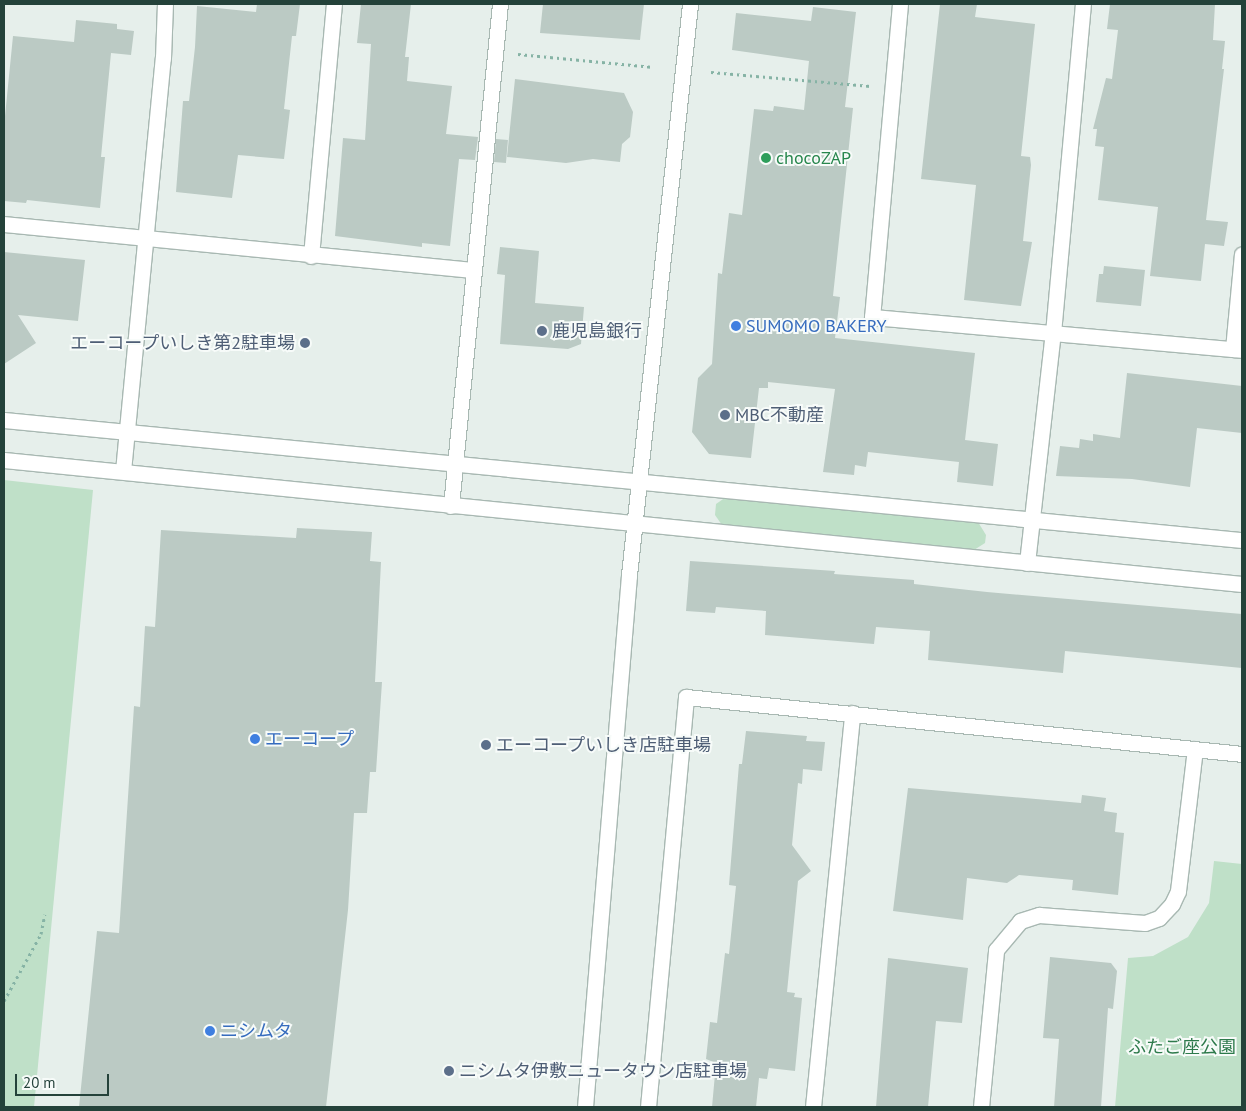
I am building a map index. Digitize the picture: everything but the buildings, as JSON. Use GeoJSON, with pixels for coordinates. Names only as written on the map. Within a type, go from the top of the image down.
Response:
{"type":"FeatureCollection","features":[{"type":"Feature","properties":{"kind":"street"},"geometry":{"type":"LineString","coordinates":[[122,471],[124,432],[163,58],[165,4]]}},
{"type":"Feature","properties":{"kind":"street"},"geometry":{"type":"LineString","coordinates":[[311,256],[334,4]]}},
{"type":"Feature","properties":{"kind":"street"},"geometry":{"type":"LineString","coordinates":[[452,506],[473,270],[500,4]]}},
{"type":"Feature","properties":{"kind":"street"},"geometry":{"type":"LineString","coordinates":[[585,1107],[639,482],[690,4]]}},
{"type":"Feature","properties":{"kind":"street"},"geometry":{"type":"LineString","coordinates":[[900,4],[872,317],[1238,350],[1242,254]]}},
{"type":"Feature","properties":{"kind":"street"},"geometry":{"type":"LineString","coordinates":[[1026,563],[1053,333],[1084,4]]}},
{"type":"Feature","properties":{"kind":"street"},"geometry":{"type":"LineString","coordinates":[[4,224],[311,256],[473,270]]}},
{"type":"Feature","properties":{"kind":"street"},"geometry":{"type":"LineString","coordinates":[[4,420],[1032,518],[1242,540]]}},
{"type":"Feature","properties":{"kind":"street"},"geometry":{"type":"LineString","coordinates":[[4,460],[635,526],[1242,584]]}},
{"type":"Feature","properties":{"kind":"street"},"geometry":{"type":"LineString","coordinates":[[648,1107],[686,697],[1242,754]]}},
{"type":"Feature","properties":{"kind":"street"},"geometry":{"type":"LineString","coordinates":[[813,1107],[852,713]]}},
{"type":"Feature","properties":{"kind":"street"},"geometry":{"type":"LineString","coordinates":[[981,1107],[996,950],[1020,922],[1039,915],[1145,923],[1158,918],[1172,904],[1178,891],[1195,749]]}},
{"type":"Feature","properties":{"kind":"path"},"geometry":{"type":"LineString","coordinates":[[495,52],[653,66]]}},
{"type":"Feature","properties":{"kind":"path"},"geometry":{"type":"LineString","coordinates":[[711,72],[892,87]]}},
{"type":"Feature","properties":{"kind":"path"},"geometry":{"type":"LineString","coordinates":[[4,1001],[41,934],[45,914]]}},
{"type":"Feature","properties":{"kind":"green space"},"geometry":{"type":"Polygon","coordinates":[[[4,480],[93,490],[34,1107],[4,1107],[4,480]]]}},
{"type":"Feature","properties":{"kind":"green space"},"geometry":{"type":"Polygon","coordinates":[[[726,497],[978,522],[986,535],[985,543],[974,550],[722,525],[715,515],[716,504],[726,497]]]}},
{"type":"Feature","properties":{"kind":"green space","name":"ふたご座公園"},"geometry":{"type":"Polygon","coordinates":[[[1214,861],[1242,864],[1242,1107],[1115,1107],[1128,958],[1153,956],[1188,937],[1209,903],[1214,861]]]}},
{"type":"Feature","properties":{"kind":"place","name":"chocoZAP"},"geometry":{"type":"Point","coordinates":[766,158]}},
{"type":"Feature","properties":{"kind":"place","name":"SUMOMO BAKERY"},"geometry":{"type":"Point","coordinates":[736,326]}},
{"type":"Feature","properties":{"kind":"place","name":"鹿児島銀行"},"geometry":{"type":"Point","coordinates":[542,331]}},
{"type":"Feature","properties":{"kind":"place","name":"エーコープいしき第2駐車場"},"geometry":{"type":"Point","coordinates":[305,343]}},
{"type":"Feature","properties":{"kind":"place","name":"MBC不動産"},"geometry":{"type":"Point","coordinates":[725,415]}},
{"type":"Feature","properties":{"kind":"place","name":"エーコープ"},"geometry":{"type":"Point","coordinates":[255,739]}},
{"type":"Feature","properties":{"kind":"place","name":"エーコープいしき店駐車場"},"geometry":{"type":"Point","coordinates":[486,745]}},
{"type":"Feature","properties":{"kind":"place","name":"ニシムタ"},"geometry":{"type":"Point","coordinates":[210,1031]}},
{"type":"Feature","properties":{"kind":"place","name":"ニシムタ伊敷ニュータウン店駐車場"},"geometry":{"type":"Point","coordinates":[449,1071]}}]}
